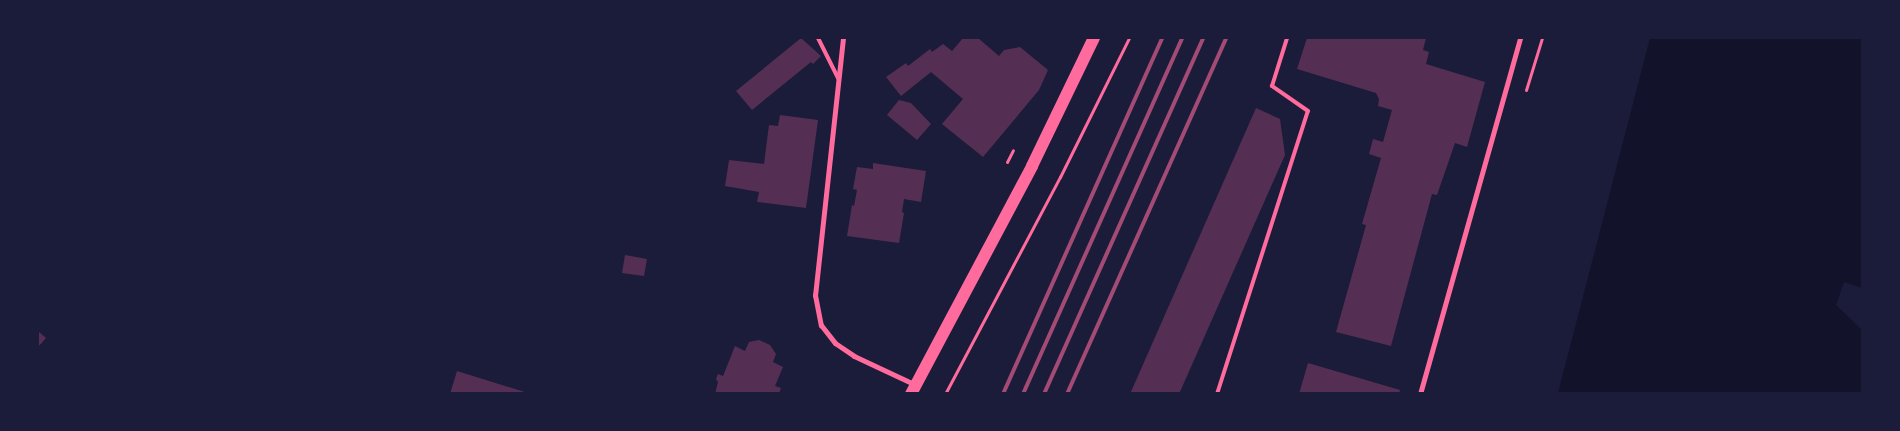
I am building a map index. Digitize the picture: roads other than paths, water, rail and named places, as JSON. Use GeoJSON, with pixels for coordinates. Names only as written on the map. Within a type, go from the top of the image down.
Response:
{"type":"FeatureCollection","features":[{"type":"Feature","properties":{"kind":"main road"},"geometry":{"type":"LineString","coordinates":[[914,389],[1032,166],[1094,38]]}},
{"type":"Feature","properties":{"kind":"street"},"geometry":{"type":"LineString","coordinates":[[843,38],[815,295],[821,325],[835,343],[854,356],[914,389]]}},
{"type":"Feature","properties":{"kind":"street"},"geometry":{"type":"LineString","coordinates":[[1420,394],[1520,38]]}},
{"type":"Feature","properties":{"kind":"lane"},"geometry":{"type":"LineString","coordinates":[[818,38],[839,80]]}},
{"type":"Feature","properties":{"kind":"lane"},"geometry":{"type":"LineString","coordinates":[[1217,394],[1308,111],[1272,86],[1287,38]]}},
{"type":"Feature","properties":{"kind":"railway"},"geometry":{"type":"LineString","coordinates":[[1003,394],[1162,38]]}},
{"type":"Feature","properties":{"kind":"railway"},"geometry":{"type":"LineString","coordinates":[[1023,394],[1182,38]]}},
{"type":"Feature","properties":{"kind":"railway"},"geometry":{"type":"LineString","coordinates":[[1044,394],[1203,38]]}},
{"type":"Feature","properties":{"kind":"railway"},"geometry":{"type":"LineString","coordinates":[[1067,394],[1226,38]]}}]}
